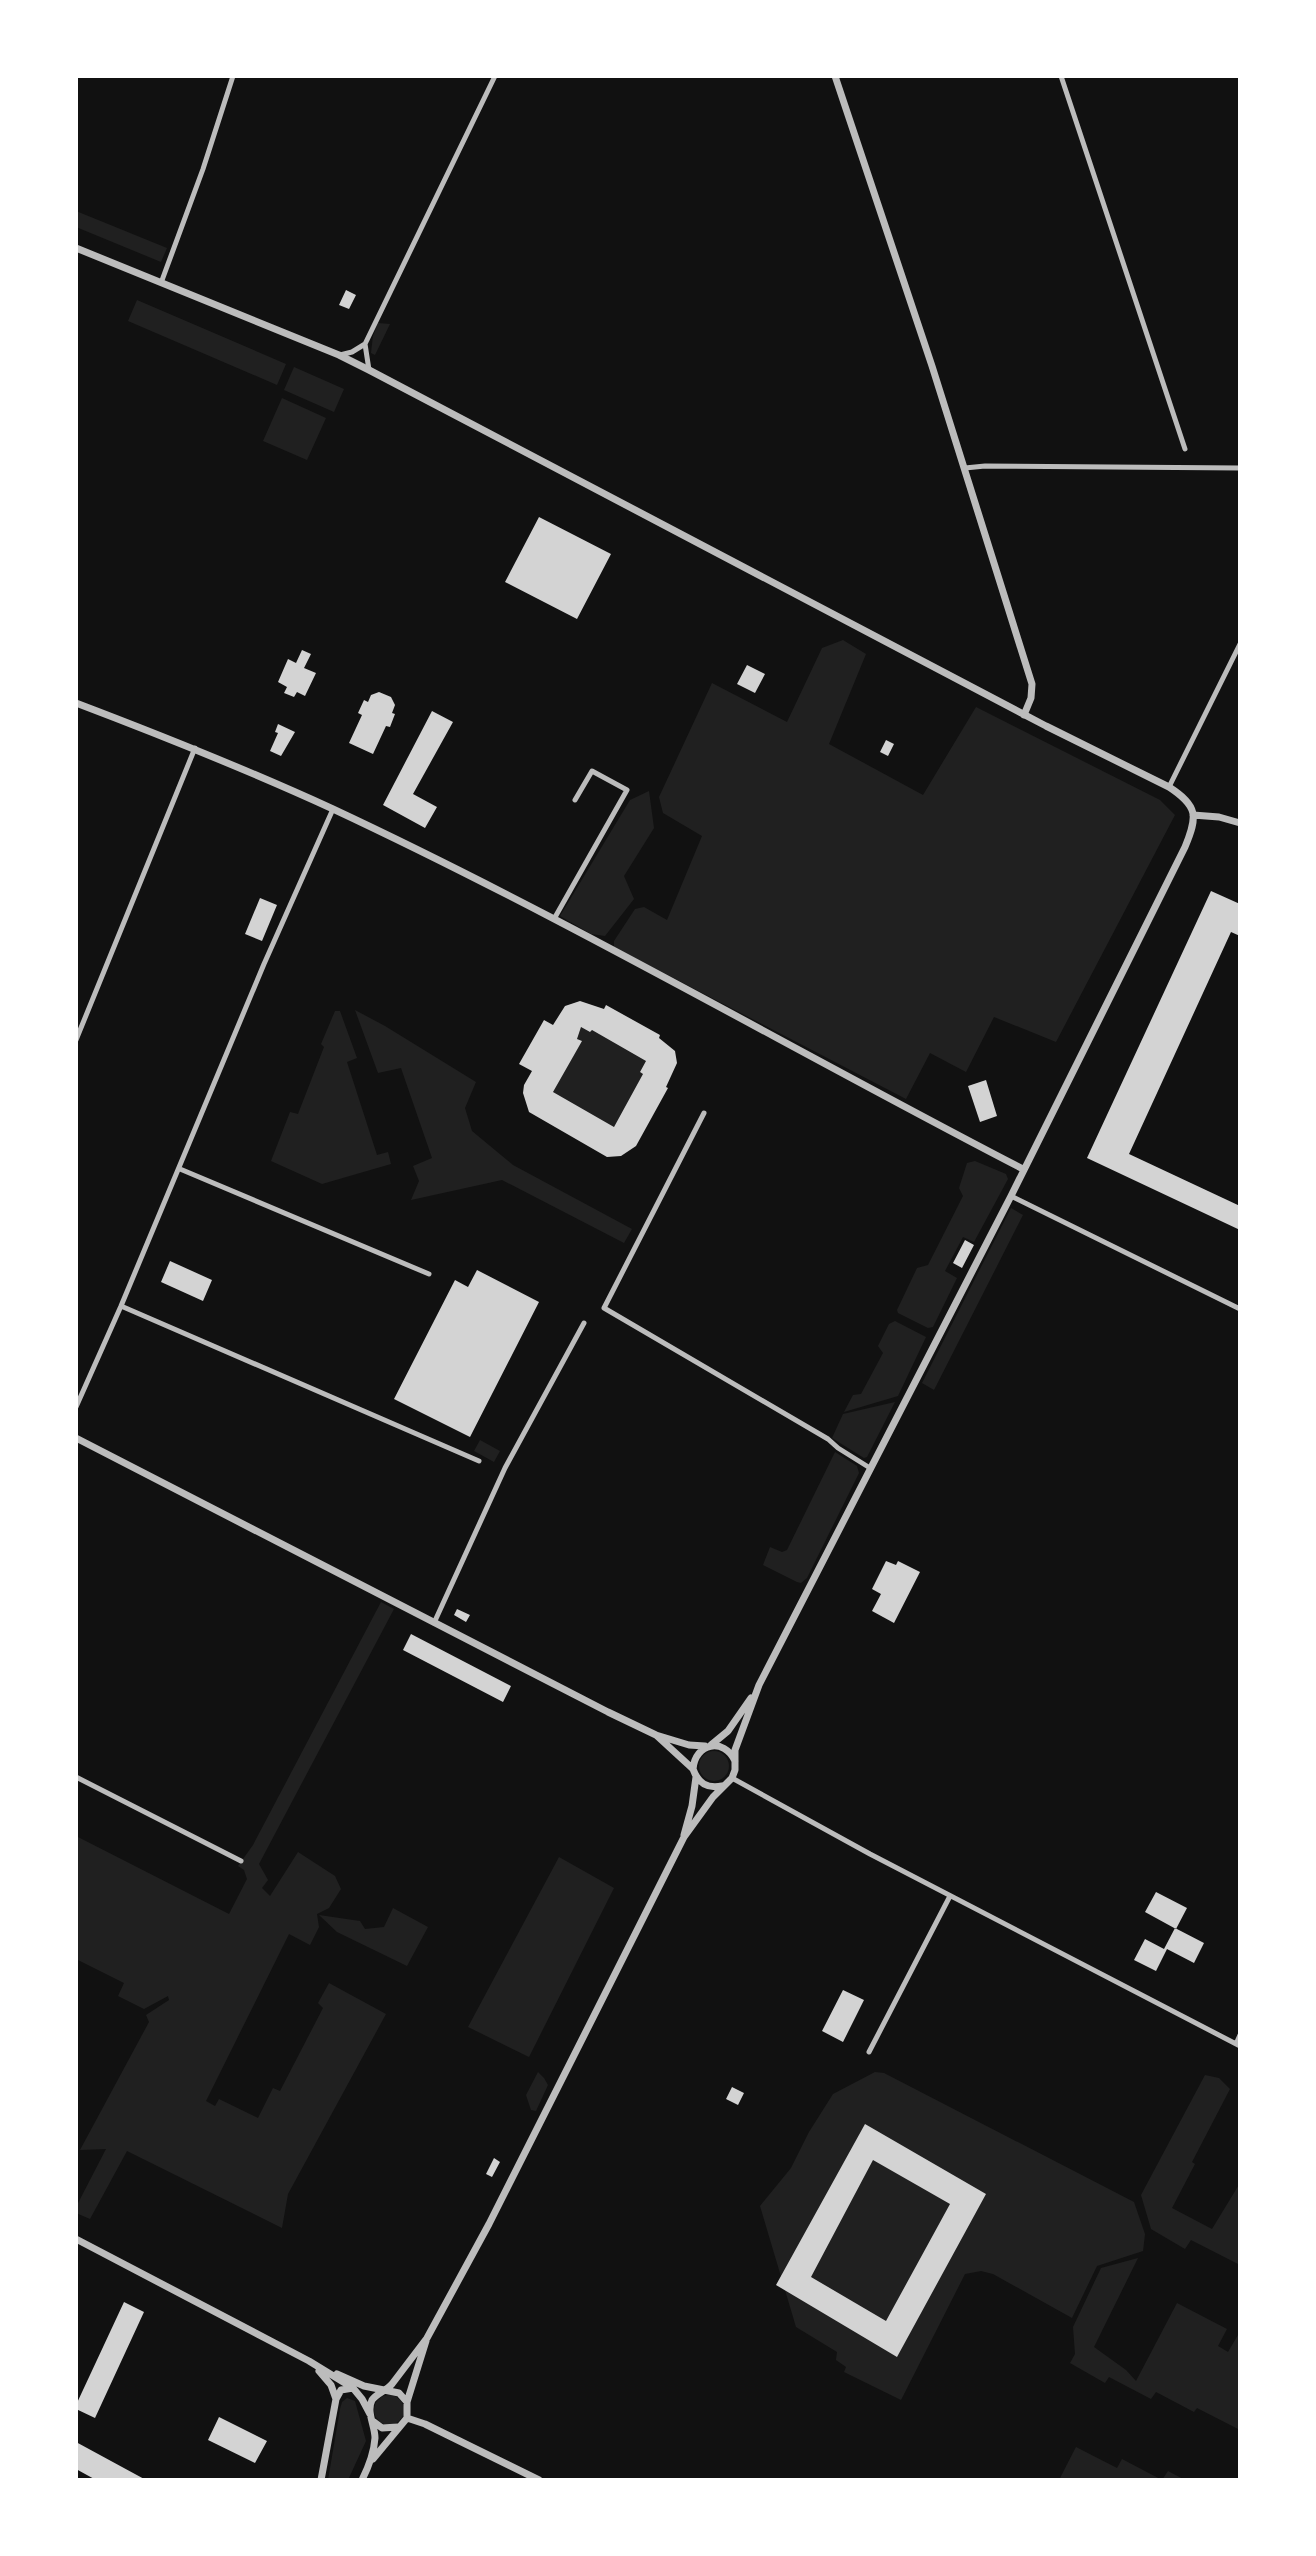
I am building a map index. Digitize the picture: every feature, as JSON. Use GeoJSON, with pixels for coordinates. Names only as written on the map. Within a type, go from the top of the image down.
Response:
{"type":"FeatureCollection","features":[{"type":"Feature","properties":{"kind":"street"},"geometry":{"type":"LineString","coordinates":[[161,284],[233,76]]}},
{"type":"Feature","properties":{"kind":"street"},"geometry":{"type":"LineString","coordinates":[[339,355],[365,344],[495,76]]}},
{"type":"Feature","properties":{"kind":"street"},"geometry":{"type":"LineString","coordinates":[[835,76],[965,468],[1032,684],[1031,698],[1024,715]]}},
{"type":"Feature","properties":{"kind":"street"},"geometry":{"type":"LineString","coordinates":[[1061,76],[1185,449]]}},
{"type":"Feature","properties":{"kind":"street"},"geometry":{"type":"LineString","coordinates":[[76,248],[369,370],[1024,715],[1169,787],[1186,798],[1193,815],[1185,847],[1011,1196],[756,1691],[735,1750],[732,1778],[722,1786],[684,1837],[489,2224],[427,2338],[386,2391],[374,2398],[371,2417]]}},
{"type":"Feature","properties":{"kind":"street"},"geometry":{"type":"LineString","coordinates":[[365,344],[369,370]]}},
{"type":"Feature","properties":{"kind":"street"},"geometry":{"type":"LineString","coordinates":[[965,468],[1240,468]]}},
{"type":"Feature","properties":{"kind":"street"},"geometry":{"type":"LineString","coordinates":[[1169,787],[1240,644]]}},
{"type":"Feature","properties":{"kind":"street"},"geometry":{"type":"LineString","coordinates":[[76,703],[195,748],[333,809],[554,920],[1023,1169]]}},
{"type":"Feature","properties":{"kind":"street"},"geometry":{"type":"LineString","coordinates":[[76,1040],[195,748]]}},
{"type":"Feature","properties":{"kind":"street"},"geometry":{"type":"LineString","coordinates":[[554,920],[627,790],[592,771],[575,800]]}},
{"type":"Feature","properties":{"kind":"street"},"geometry":{"type":"LineString","coordinates":[[76,1407],[333,809]]}},
{"type":"Feature","properties":{"kind":"street"},"geometry":{"type":"LineString","coordinates":[[1193,815],[1240,823]]}},
{"type":"Feature","properties":{"kind":"street"},"geometry":{"type":"LineString","coordinates":[[704,1113],[604,1308],[828,1439],[870,1468]]}},
{"type":"Feature","properties":{"kind":"street"},"geometry":{"type":"LineString","coordinates":[[180,1169],[429,1274]]}},
{"type":"Feature","properties":{"kind":"street"},"geometry":{"type":"LineString","coordinates":[[1011,1196],[1240,1309]]}},
{"type":"Feature","properties":{"kind":"street"},"geometry":{"type":"LineString","coordinates":[[121,1306],[479,1461]]}},
{"type":"Feature","properties":{"kind":"street"},"geometry":{"type":"LineString","coordinates":[[434,1623],[505,1468],[584,1323]]}},
{"type":"Feature","properties":{"kind":"street"},"geometry":{"type":"LineString","coordinates":[[76,1438],[656,1735],[689,1745],[708,1745],[728,1750],[735,1762]]}},
{"type":"Feature","properties":{"kind":"street"},"geometry":{"type":"LineString","coordinates":[[684,1837],[692,1806],[697,1754],[728,1731],[756,1691]]}},
{"type":"Feature","properties":{"kind":"street"},"geometry":{"type":"LineString","coordinates":[[656,1735],[707,1786],[722,1786]]}},
{"type":"Feature","properties":{"kind":"street"},"geometry":{"type":"LineString","coordinates":[[76,1777],[241,1861]]}},
{"type":"Feature","properties":{"kind":"street"},"geometry":{"type":"LineString","coordinates":[[732,1778],[950,1896],[1238,2045],[1240,2035]]}},
{"type":"Feature","properties":{"kind":"street"},"geometry":{"type":"LineString","coordinates":[[869,2052],[950,1896]]}},
{"type":"Feature","properties":{"kind":"street"},"geometry":{"type":"LineString","coordinates":[[76,2239],[309,2361],[364,2386],[399,2393],[407,2402]]}},
{"type":"Feature","properties":{"kind":"street"},"geometry":{"type":"LineString","coordinates":[[362,2480],[372,2460],[407,2418],[407,2402],[427,2338]]}},
{"type":"Feature","properties":{"kind":"street"},"geometry":{"type":"LineString","coordinates":[[309,2361],[353,2388],[362,2399],[375,2433],[372,2460]]}},
{"type":"Feature","properties":{"kind":"street"},"geometry":{"type":"LineString","coordinates":[[309,2361],[327,2379],[336,2399]]}},
{"type":"Feature","properties":{"kind":"street"},"geometry":{"type":"LineString","coordinates":[[321,2480],[336,2399],[341,2390],[353,2388]]}},
{"type":"Feature","properties":{"kind":"street"},"geometry":{"type":"LineString","coordinates":[[371,2417],[382,2428],[389,2430],[401,2426]]}},
{"type":"Feature","properties":{"kind":"street"},"geometry":{"type":"LineString","coordinates":[[407,2418],[539,2480]]}},
{"type":"Feature","properties":{"kind":"shaded area"},"geometry":{"type":"Polygon","coordinates":[[[76,211],[167,248],[161,262],[76,227],[76,211]]]}},
{"type":"Feature","properties":{"kind":"shaded area"},"geometry":{"type":"Polygon","coordinates":[[[137,300],[286,364],[277,385],[128,321],[137,300]]]}},
{"type":"Feature","properties":{"kind":"shaded area"},"geometry":{"type":"Polygon","coordinates":[[[378,323],[390,324],[375,355],[371,353],[378,323]]]}},
{"type":"Feature","properties":{"kind":"shaded area"},"geometry":{"type":"Polygon","coordinates":[[[294,367],[344,389],[334,412],[284,390],[294,367]]]}},
{"type":"Feature","properties":{"kind":"shaded area"},"geometry":{"type":"Polygon","coordinates":[[[282,398],[326,418],[307,460],[263,441],[282,398]]]}},
{"type":"Feature","properties":{"kind":"shaded area"},"geometry":{"type":"Polygon","coordinates":[[[843,640],[866,654],[829,744],[923,795],[976,707],[1160,800],[1175,815],[1056,1042],[994,1017],[966,1072],[930,1053],[906,1099],[614,947],[614,941],[635,909],[644,907],[667,920],[702,836],[663,813],[659,797],[712,683],[787,722],[822,648],[843,640]]]}},
{"type":"Feature","properties":{"kind":"shaded area"},"geometry":{"type":"Polygon","coordinates":[[[649,791],[654,828],[624,876],[634,899],[605,936],[591,934],[560,916],[630,800],[649,791]]]}},
{"type":"Feature","properties":{"kind":"shaded area"},"geometry":{"type":"Polygon","coordinates":[[[355,1010],[476,1082],[465,1108],[472,1131],[513,1165],[632,1229],[624,1243],[502,1180],[411,1200],[419,1181],[413,1166],[432,1158],[401,1068],[378,1073],[355,1010]]]}},
{"type":"Feature","properties":{"kind":"shaded area"},"geometry":{"type":"Polygon","coordinates":[[[335,1011],[340,1011],[357,1058],[347,1062],[377,1155],[388,1152],[391,1164],[322,1184],[271,1161],[290,1112],[298,1114],[335,1011]]]}},
{"type":"Feature","properties":{"kind":"shaded area"},"geometry":{"type":"Polygon","coordinates":[[[581,1027],[590,1032],[592,1030],[646,1061],[640,1072],[643,1074],[614,1127],[553,1092],[581,1042],[577,1039],[581,1027]]]}},
{"type":"Feature","properties":{"kind":"shaded area"},"geometry":{"type":"Polygon","coordinates":[[[975,1161],[1006,1174],[1008,1179],[974,1242],[963,1237],[945,1271],[957,1278],[933,1327],[928,1328],[897,1310],[917,1268],[928,1265],[963,1196],[959,1188],[967,1163],[975,1161]]]}},
{"type":"Feature","properties":{"kind":"shaded area"},"geometry":{"type":"Polygon","coordinates":[[[1011,1208],[1023,1215],[934,1390],[922,1383],[1011,1208]]]}},
{"type":"Feature","properties":{"kind":"shaded area"},"geometry":{"type":"Polygon","coordinates":[[[895,1321],[926,1337],[898,1396],[844,1412],[853,1395],[861,1394],[883,1353],[878,1346],[889,1324],[895,1321]]]}},
{"type":"Feature","properties":{"kind":"shaded area"},"geometry":{"type":"Polygon","coordinates":[[[895,1402],[867,1457],[832,1438],[843,1414],[895,1402]]]}},
{"type":"Feature","properties":{"kind":"shaded area"},"geometry":{"type":"Polygon","coordinates":[[[480,1440],[500,1451],[494,1462],[474,1451],[480,1440]]]}},
{"type":"Feature","properties":{"kind":"shaded area"},"geometry":{"type":"Polygon","coordinates":[[[835,1452],[857,1466],[859,1473],[807,1578],[801,1583],[797,1582],[763,1565],[770,1547],[782,1552],[787,1550],[835,1452]]]}},
{"type":"Feature","properties":{"kind":"shaded area"},"geometry":{"type":"Polygon","coordinates":[[[381,1602],[394,1609],[259,1864],[268,1880],[262,1888],[270,1896],[298,1852],[335,1876],[341,1889],[329,1908],[317,1914],[319,1927],[310,1945],[289,1934],[206,2101],[215,2106],[219,2099],[258,2118],[273,2088],[280,2091],[323,2008],[318,2003],[329,1983],[386,2014],[288,2194],[282,2228],[127,2151],[90,2219],[76,2213],[76,2207],[106,2149],[80,2150],[149,2022],[146,2015],[169,2000],[168,1996],[144,2009],[118,1996],[124,1983],[76,1959],[76,1836],[229,1914],[247,1879],[244,1870],[238,1866],[253,1845],[381,1602]]]}},
{"type":"Feature","properties":{"kind":"shaded area"},"geometry":{"type":"Polygon","coordinates":[[[714,1751],[725,1755],[729,1766],[725,1777],[714,1781],[703,1777],[699,1766],[703,1755],[714,1751]]]}},
{"type":"Feature","properties":{"kind":"shaded area"},"geometry":{"type":"Polygon","coordinates":[[[559,1857],[614,1888],[529,2057],[468,2027],[559,1857]]]}},
{"type":"Feature","properties":{"kind":"shaded area"},"geometry":{"type":"Polygon","coordinates":[[[393,1908],[428,1927],[407,1966],[337,1932],[319,1915],[360,1921],[365,1929],[384,1927],[393,1908]]]}},
{"type":"Feature","properties":{"kind":"shaded area"},"geometry":{"type":"Polygon","coordinates":[[[538,2072],[548,2085],[536,2111],[531,2110],[526,2095],[538,2072]]]}},
{"type":"Feature","properties":{"kind":"shaded area"},"geometry":{"type":"Polygon","coordinates":[[[875,2072],[884,2073],[1134,2202],[1145,2234],[1143,2251],[1097,2266],[1072,2318],[993,2274],[981,2271],[965,2274],[901,2400],[844,2372],[846,2367],[836,2360],[837,2352],[796,2327],[760,2206],[791,2168],[833,2094],[875,2072]]]}},
{"type":"Feature","properties":{"kind":"shaded area"},"geometry":{"type":"Polygon","coordinates":[[[1205,2075],[1219,2078],[1230,2089],[1172,2208],[1212,2229],[1240,2183],[1240,2265],[1191,2240],[1185,2249],[1151,2229],[1141,2195],[1205,2075]]]}},
{"type":"Feature","properties":{"kind":"shaded area"},"geometry":{"type":"Polygon","coordinates":[[[1138,2258],[1094,2347],[1136,2381],[1177,2303],[1227,2329],[1218,2346],[1228,2352],[1240,2336],[1240,2430],[1197,2408],[1194,2412],[1156,2392],[1151,2399],[1109,2377],[1105,2383],[1070,2363],[1075,2354],[1073,2327],[1101,2268],[1138,2258]]]}},
{"type":"Feature","properties":{"kind":"shaded area"},"geometry":{"type":"Polygon","coordinates":[[[389,2395],[400,2399],[404,2410],[400,2421],[389,2425],[378,2421],[374,2410],[378,2399],[389,2395]]]}},
{"type":"Feature","properties":{"kind":"shaded area"},"geometry":{"type":"Polygon","coordinates":[[[347,2398],[355,2401],[366,2441],[348,2480],[328,2480],[340,2409],[347,2398]]]}},
{"type":"Feature","properties":{"kind":"shaded area"},"geometry":{"type":"Polygon","coordinates":[[[1076,2447],[1117,2468],[1122,2459],[1162,2480],[1059,2480],[1076,2447]]]}},
{"type":"Feature","properties":{"kind":"shaded area"},"geometry":{"type":"Polygon","coordinates":[[[1168,2471],[1185,2480],[1162,2480],[1168,2471]]]}},
{"type":"Feature","properties":{"kind":"building"},"geometry":{"type":"Polygon","coordinates":[[[346,290],[356,295],[349,309],[339,305],[346,290]]]}},
{"type":"Feature","properties":{"kind":"building"},"geometry":{"type":"Polygon","coordinates":[[[539,517],[611,554],[577,619],[505,582],[539,517]]]}},
{"type":"Feature","properties":{"kind":"building"},"geometry":{"type":"Polygon","coordinates":[[[302,650],[311,654],[304,668],[316,673],[305,696],[297,692],[294,697],[284,693],[287,687],[278,682],[288,659],[296,663],[302,650]]]}},
{"type":"Feature","properties":{"kind":"building"},"geometry":{"type":"Polygon","coordinates":[[[747,665],[765,674],[755,693],[737,684],[747,665]]]}},
{"type":"Feature","properties":{"kind":"building"},"geometry":{"type":"Polygon","coordinates":[[[379,692],[391,697],[395,705],[392,713],[395,714],[373,754],[349,743],[362,715],[358,713],[364,700],[368,702],[371,695],[379,692]]]}},
{"type":"Feature","properties":{"kind":"building"},"geometry":{"type":"Polygon","coordinates":[[[432,711],[453,722],[413,794],[437,807],[425,828],[383,805],[432,711]]]}},
{"type":"Feature","properties":{"kind":"building"},"geometry":{"type":"Polygon","coordinates":[[[278,724],[295,732],[281,756],[270,751],[278,733],[275,732],[278,724]]]}},
{"type":"Feature","properties":{"kind":"building"},"geometry":{"type":"Polygon","coordinates":[[[886,740],[894,744],[888,756],[880,752],[886,740]]]}},
{"type":"Feature","properties":{"kind":"building"},"geometry":{"type":"Polygon","coordinates":[[[1211,891],[1240,904],[1240,936],[1231,932],[1129,1154],[1240,1206],[1240,1230],[1087,1158],[1211,891]]]}},
{"type":"Feature","properties":{"kind":"building"},"geometry":{"type":"Polygon","coordinates":[[[260,898],[277,905],[262,941],[245,934],[260,898]]]}},
{"type":"Feature","properties":{"kind":"building"},"geometry":{"type":"Polygon","coordinates":[[[580,1001],[604,1009],[606,1005],[660,1035],[659,1038],[675,1051],[677,1063],[668,1088],[636,1146],[621,1156],[607,1157],[529,1112],[523,1093],[532,1071],[519,1064],[544,1020],[553,1025],[565,1006],[580,1001]],[[581,1027],[577,1039],[582,1041],[553,1092],[614,1127],[643,1074],[640,1072],[646,1061],[592,1030],[590,1032],[581,1027]]]}},
{"type":"Feature","properties":{"kind":"building"},"geometry":{"type":"Polygon","coordinates":[[[986,1080],[997,1116],[980,1122],[968,1086],[986,1080]]]}},
{"type":"Feature","properties":{"kind":"building"},"geometry":{"type":"Polygon","coordinates":[[[965,1240],[974,1245],[962,1268],[953,1263],[965,1240]]]}},
{"type":"Feature","properties":{"kind":"building"},"geometry":{"type":"Polygon","coordinates":[[[170,1261],[212,1280],[203,1301],[161,1282],[170,1261]]]}},
{"type":"Feature","properties":{"kind":"building"},"geometry":{"type":"Polygon","coordinates":[[[477,1270],[539,1302],[470,1437],[394,1399],[455,1280],[468,1287],[477,1270]]]}},
{"type":"Feature","properties":{"kind":"building"},"geometry":{"type":"Polygon","coordinates":[[[886,1561],[896,1565],[898,1561],[920,1572],[894,1623],[872,1611],[881,1594],[872,1589],[886,1561]]]}},
{"type":"Feature","properties":{"kind":"building"},"geometry":{"type":"Polygon","coordinates":[[[457,1609],[470,1615],[466,1622],[454,1615],[457,1609]]]}},
{"type":"Feature","properties":{"kind":"building"},"geometry":{"type":"Polygon","coordinates":[[[411,1634],[511,1686],[503,1702],[403,1650],[411,1634]]]}},
{"type":"Feature","properties":{"kind":"building"},"geometry":{"type":"Polygon","coordinates":[[[1156,1892],[1187,1908],[1176,1929],[1145,1912],[1156,1892]]]}},
{"type":"Feature","properties":{"kind":"building"},"geometry":{"type":"Polygon","coordinates":[[[1175,1928],[1204,1943],[1194,1963],[1167,1949],[1156,1971],[1134,1960],[1145,1939],[1164,1949],[1175,1928]]]}},
{"type":"Feature","properties":{"kind":"building"},"geometry":{"type":"Polygon","coordinates":[[[843,1990],[864,2000],[843,2042],[822,2031],[843,1990]]]}},
{"type":"Feature","properties":{"kind":"building"},"geometry":{"type":"Polygon","coordinates":[[[732,2087],[744,2093],[738,2105],[726,2099],[732,2087]]]}},
{"type":"Feature","properties":{"kind":"building"},"geometry":{"type":"Polygon","coordinates":[[[865,2124],[986,2194],[897,2357],[776,2285],[865,2124]],[[873,2160],[811,2277],[886,2321],[950,2204],[873,2160]]]}},
{"type":"Feature","properties":{"kind":"building"},"geometry":{"type":"Polygon","coordinates":[[[494,2158],[500,2162],[492,2177],[486,2174],[494,2158]]]}},
{"type":"Feature","properties":{"kind":"building"},"geometry":{"type":"Polygon","coordinates":[[[124,2302],[144,2312],[95,2418],[76,2409],[76,2405],[124,2302]]]}},
{"type":"Feature","properties":{"kind":"building"},"geometry":{"type":"Polygon","coordinates":[[[219,2417],[267,2441],[255,2463],[208,2440],[219,2417]]]}},
{"type":"Feature","properties":{"kind":"building"},"geometry":{"type":"Polygon","coordinates":[[[76,2442],[146,2480],[96,2480],[76,2469],[76,2442]]]}}]}
